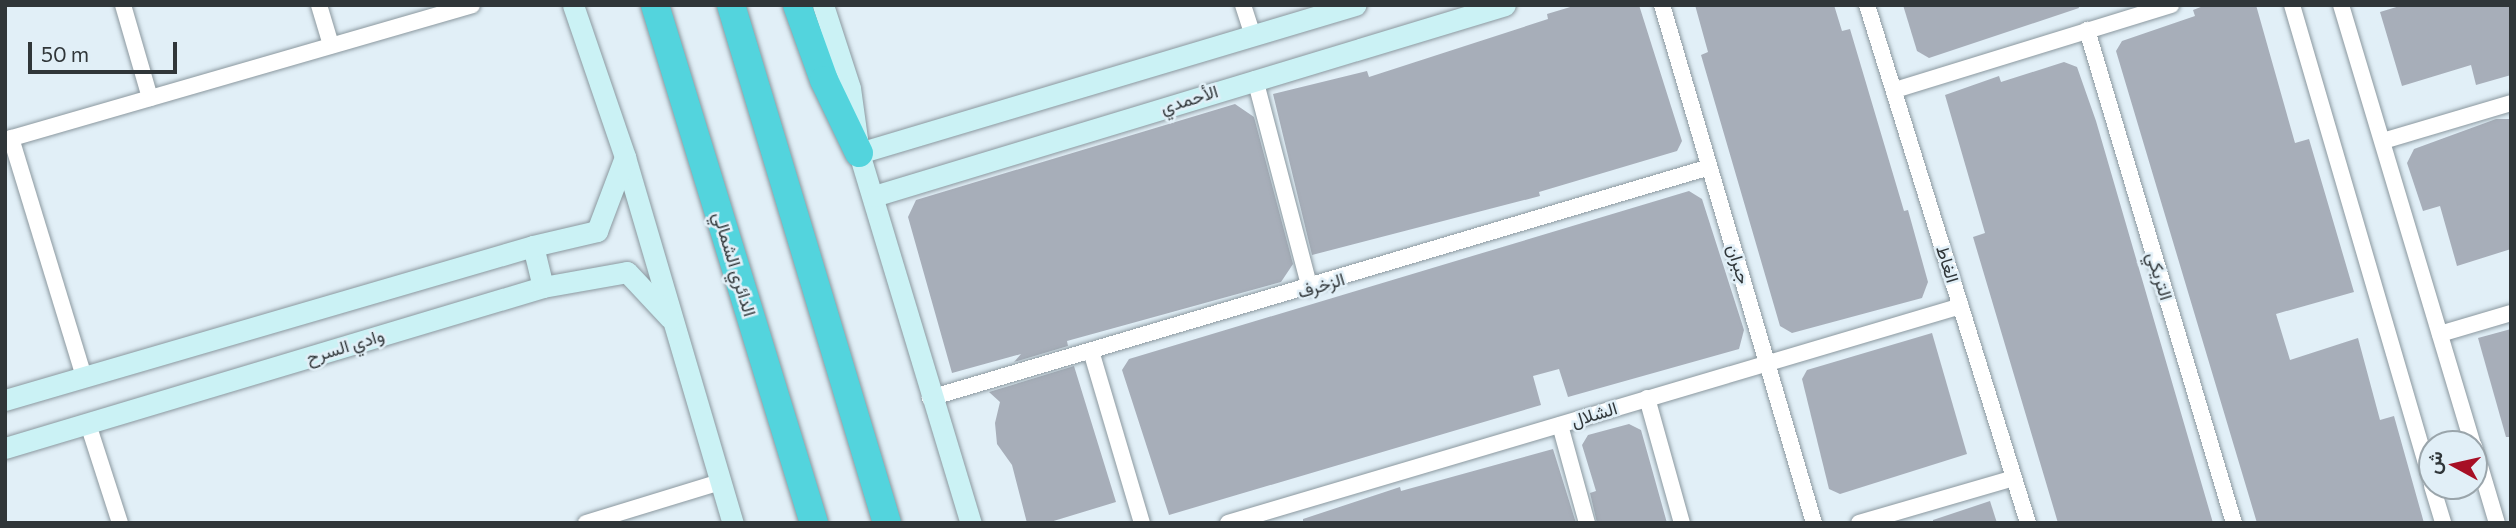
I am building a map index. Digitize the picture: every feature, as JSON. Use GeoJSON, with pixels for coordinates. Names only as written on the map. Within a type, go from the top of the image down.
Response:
{"type":"FeatureCollection","features":[{"type":"Feature","properties":{"kind":"highway","name":"الدائري الشمالي"},"geometry":{"type":"LineString","coordinates":[[655,5],[814,523]]}},
{"type":"Feature","properties":{"kind":"highway"},"geometry":{"type":"LineString","coordinates":[[732,5],[887,523]]}},
{"type":"Feature","properties":{"kind":"highway"},"geometry":{"type":"LineString","coordinates":[[797,5],[824,80],[859,153]]}},
{"type":"Feature","properties":{"kind":"street"},"geometry":{"type":"LineString","coordinates":[[123,5],[150,98]]}},
{"type":"Feature","properties":{"kind":"street"},"geometry":{"type":"LineString","coordinates":[[319,5],[331,45]]}},
{"type":"Feature","properties":{"kind":"street"},"geometry":{"type":"LineString","coordinates":[[84,377],[8,139],[472,5]]}},
{"type":"Feature","properties":{"kind":"street"},"geometry":{"type":"LineString","coordinates":[[573,5],[625,157],[670,318],[733,523]]}},
{"type":"Feature","properties":{"kind":"street"},"geometry":{"type":"LineString","coordinates":[[823,5],[850,88],[859,153],[874,196],[930,398],[971,523]]}},
{"type":"Feature","properties":{"kind":"street"},"geometry":{"type":"LineString","coordinates":[[1243,5],[1253,35]]}},
{"type":"Feature","properties":{"kind":"street"},"geometry":{"type":"LineString","coordinates":[[859,153],[1355,5]]}},
{"type":"Feature","properties":{"kind":"street","name":"الأحمدي"},"geometry":{"type":"LineString","coordinates":[[874,196],[1505,5]]}},
{"type":"Feature","properties":{"kind":"street","name":"جبران"},"geometry":{"type":"LineString","coordinates":[[1662,5],[1814,523]]}},
{"type":"Feature","properties":{"kind":"street","name":"الغاط"},"geometry":{"type":"LineString","coordinates":[[1867,5],[2028,523]]}},
{"type":"Feature","properties":{"kind":"street"},"geometry":{"type":"LineString","coordinates":[[1895,90],[2171,5]]}},
{"type":"Feature","properties":{"kind":"street"},"geometry":{"type":"LineString","coordinates":[[2292,5],[2418,437]]}},
{"type":"Feature","properties":{"kind":"street"},"geometry":{"type":"LineString","coordinates":[[2341,5],[2469,430]]}},
{"type":"Feature","properties":{"kind":"street","name":"التريكي"},"geometry":{"type":"LineString","coordinates":[[2087,30],[2234,523]]}},
{"type":"Feature","properties":{"kind":"street"},"geometry":{"type":"LineString","coordinates":[[1255,79],[1310,288]]}},
{"type":"Feature","properties":{"kind":"street"},"geometry":{"type":"LineString","coordinates":[[2383,141],[2511,103]]}},
{"type":"Feature","properties":{"kind":"street"},"geometry":{"type":"LineString","coordinates":[[5,400],[533,246],[597,231],[625,157]]}},
{"type":"Feature","properties":{"kind":"street","name":"الزخرف"},"geometry":{"type":"LineString","coordinates":[[930,398],[1310,288],[1710,167]]}},
{"type":"Feature","properties":{"kind":"street"},"geometry":{"type":"LineString","coordinates":[[533,246],[543,287]]}},
{"type":"Feature","properties":{"kind":"street","name":"وادي السرح"},"geometry":{"type":"LineString","coordinates":[[5,449],[543,287],[627,272],[670,318]]}},
{"type":"Feature","properties":{"kind":"street","name":"الشلال"},"geometry":{"type":"LineString","coordinates":[[1228,523],[1961,306]]}},
{"type":"Feature","properties":{"kind":"street"},"geometry":{"type":"LineString","coordinates":[[2440,334],[2511,313]]}},
{"type":"Feature","properties":{"kind":"street"},"geometry":{"type":"LineString","coordinates":[[1091,351],[1142,523]]}},
{"type":"Feature","properties":{"kind":"street"},"geometry":{"type":"LineString","coordinates":[[1647,398],[1682,523]]}},
{"type":"Feature","properties":{"kind":"street"},"geometry":{"type":"LineString","coordinates":[[88,424],[120,523]]}},
{"type":"Feature","properties":{"kind":"street"},"geometry":{"type":"LineString","coordinates":[[1560,425],[1587,523]]}},
{"type":"Feature","properties":{"kind":"street"},"geometry":{"type":"LineString","coordinates":[[1859,523],[2014,478]]}},
{"type":"Feature","properties":{"kind":"street"},"geometry":{"type":"LineString","coordinates":[[586,523],[720,482]]}},
{"type":"Feature","properties":{"kind":"street"},"geometry":{"type":"LineString","coordinates":[[2488,492],[2497,523]]}},
{"type":"Feature","properties":{"kind":"street"},"geometry":{"type":"LineString","coordinates":[[2436,500],[2443,523]]}},
{"type":"Feature","properties":{"kind":"building"},"geometry":{"type":"Polygon","coordinates":[[[1577,5],[1639,5],[1682,141],[1677,151],[1539,192],[1540,196],[1312,255],[1273,94],[1367,71],[1369,77],[1548,19],[1547,14],[1577,5]]]}},
{"type":"Feature","properties":{"kind":"building"},"geometry":{"type":"Polygon","coordinates":[[[1695,5],[1834,5],[1842,31],[1850,29],[1904,211],[1908,210],[1928,282],[1922,298],[1792,333],[1780,326],[1701,55],[1708,52],[1695,5]]]}},
{"type":"Feature","properties":{"kind":"building"},"geometry":{"type":"Polygon","coordinates":[[[1903,5],[2078,5],[2079,8],[1929,58],[1917,51],[1903,5]]]}},
{"type":"Feature","properties":{"kind":"building"},"geometry":{"type":"Polygon","coordinates":[[[2206,5],[2256,5],[2295,143],[2309,139],[2354,292],[2276,314],[2290,360],[2358,338],[2380,420],[2394,416],[2424,523],[2257,523],[2116,51],[2122,41],[2195,16],[2193,10],[2206,5]]]}},
{"type":"Feature","properties":{"kind":"building"},"geometry":{"type":"Polygon","coordinates":[[[2403,5],[2511,5],[2511,75],[2476,85],[2471,65],[2402,86],[2380,12],[2403,5]]]}},
{"type":"Feature","properties":{"kind":"building"},"geometry":{"type":"Polygon","coordinates":[[[2064,62],[2077,67],[2096,121],[2213,523],[2058,523],[1973,237],[1985,233],[1945,95],[1999,76],[2001,82],[2064,62]]]}},
{"type":"Feature","properties":{"kind":"building"},"geometry":{"type":"Polygon","coordinates":[[[1235,104],[1254,117],[1293,264],[1281,282],[1067,341],[1068,346],[1014,362],[1021,354],[952,373],[908,217],[916,200],[1235,104]]]}},
{"type":"Feature","properties":{"kind":"building"},"geometry":{"type":"Polygon","coordinates":[[[2496,119],[2511,119],[2511,249],[2457,266],[2440,206],[2423,211],[2407,163],[2414,149],[2496,119]]]}},
{"type":"Feature","properties":{"kind":"building"},"geometry":{"type":"Polygon","coordinates":[[[1689,191],[1702,199],[1744,330],[1739,349],[1568,397],[1559,369],[1533,376],[1541,405],[1169,515],[1122,370],[1129,359],[1689,191]]]}},
{"type":"Feature","properties":{"kind":"building"},"geometry":{"type":"Polygon","coordinates":[[[2511,329],[2511,437],[2506,437],[2478,338],[2511,329]]]}},
{"type":"Feature","properties":{"kind":"building"},"geometry":{"type":"Polygon","coordinates":[[[1932,333],[1967,454],[1840,494],[1829,489],[1802,379],[1807,370],[1932,333]]]}},
{"type":"Feature","properties":{"kind":"building"},"geometry":{"type":"Polygon","coordinates":[[[1074,366],[1116,502],[1047,523],[1027,523],[1012,465],[997,444],[995,423],[1000,402],[989,392],[1074,366]]]}},
{"type":"Feature","properties":{"kind":"building"},"geometry":{"type":"Polygon","coordinates":[[[1629,424],[1641,430],[1667,523],[1597,523],[1590,493],[1596,491],[1582,445],[1588,435],[1629,424]]]}},
{"type":"Feature","properties":{"kind":"building"},"geometry":{"type":"Polygon","coordinates":[[[1553,449],[1576,523],[1303,523],[1303,519],[1400,487],[1401,491],[1553,449]]]}},
{"type":"Feature","properties":{"kind":"building"},"geometry":{"type":"Polygon","coordinates":[[[1990,501],[1997,523],[1933,523],[1933,520],[1990,501]]]}}]}
